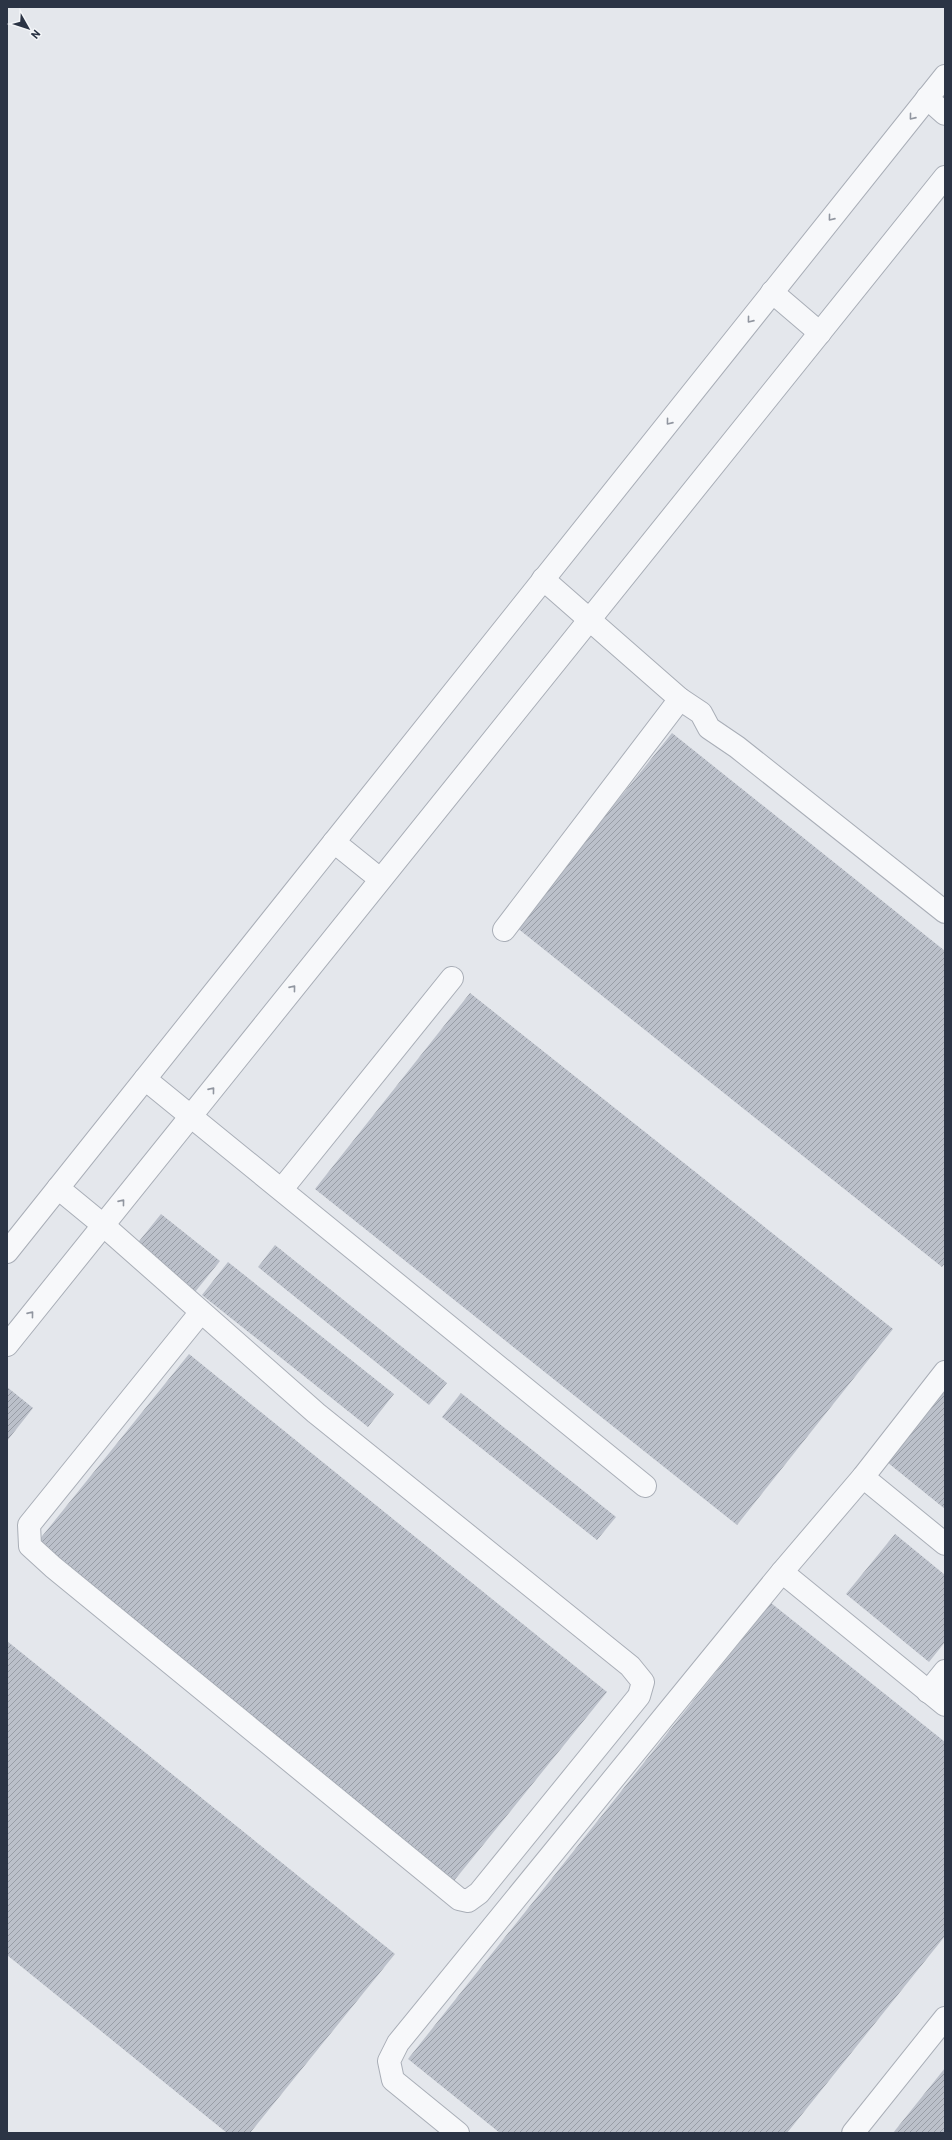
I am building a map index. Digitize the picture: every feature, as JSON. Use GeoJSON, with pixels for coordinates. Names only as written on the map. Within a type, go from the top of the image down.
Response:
{"type":"FeatureCollection","features":[{"type":"Feature","properties":{"kind":"lane"},"geometry":{"type":"LineString","coordinates":[[7,1252],[945,76]]}},
{"type":"Feature","properties":{"kind":"lane"},"geometry":{"type":"LineString","coordinates":[[927,98],[945,114]]}},
{"type":"Feature","properties":{"kind":"lane"},"geometry":{"type":"LineString","coordinates":[[7,1345],[945,177]]}},
{"type":"Feature","properties":{"kind":"lane"},"geometry":{"type":"LineString","coordinates":[[772,292],[820,333]]}},
{"type":"Feature","properties":{"kind":"lane"},"geometry":{"type":"LineString","coordinates":[[543,579],[680,699],[701,713],[709,728],[737,748],[945,912]]}},
{"type":"Feature","properties":{"kind":"lane"},"geometry":{"type":"LineString","coordinates":[[504,930],[680,699]]}},
{"type":"Feature","properties":{"kind":"lane"},"geometry":{"type":"LineString","coordinates":[[334,842],[380,880]]}},
{"type":"Feature","properties":{"kind":"lane"},"geometry":{"type":"LineString","coordinates":[[282,1190],[452,978]]}},
{"type":"Feature","properties":{"kind":"lane"},"geometry":{"type":"LineString","coordinates":[[145,1079],[645,1486]]}},
{"type":"Feature","properties":{"kind":"lane"},"geometry":{"type":"LineString","coordinates":[[58,1188],[103,1225],[316,1413],[630,1666],[643,1682],[639,1696],[479,1893],[468,1901],[459,1899],[52,1567],[30,1546],[29,1525],[201,1312]]}},
{"type":"Feature","properties":{"kind":"lane"},"geometry":{"type":"LineString","coordinates":[[458,2133],[393,2080],[389,2061],[398,2042],[782,1572],[863,1477],[945,1372]]}},
{"type":"Feature","properties":{"kind":"lane"},"geometry":{"type":"LineString","coordinates":[[863,1477],[945,1544]]}},
{"type":"Feature","properties":{"kind":"lane"},"geometry":{"type":"LineString","coordinates":[[782,1572],[945,1705]]}},
{"type":"Feature","properties":{"kind":"lane"},"geometry":{"type":"LineString","coordinates":[[928,1692],[945,1671]]}},
{"type":"Feature","properties":{"kind":"lane"},"geometry":{"type":"LineString","coordinates":[[853,2133],[945,2018]]}},
{"type":"Feature","properties":{"kind":"building"},"geometry":{"type":"Polygon","coordinates":[[[672,733],[945,951],[945,1263],[942,1267],[516,927],[672,733]]]}},
{"type":"Feature","properties":{"kind":"building"},"geometry":{"type":"Polygon","coordinates":[[[470,993],[893,1329],[737,1525],[315,1189],[470,993]]]}},
{"type":"Feature","properties":{"kind":"building"},"geometry":{"type":"Polygon","coordinates":[[[161,1214],[220,1261],[195,1292],[136,1245],[161,1214]]]}},
{"type":"Feature","properties":{"kind":"building"},"geometry":{"type":"Polygon","coordinates":[[[275,1245],[447,1383],[429,1405],[258,1267],[275,1245]]]}},
{"type":"Feature","properties":{"kind":"building"},"geometry":{"type":"Polygon","coordinates":[[[228,1262],[394,1394],[368,1427],[202,1295],[228,1262]]]}},
{"type":"Feature","properties":{"kind":"building"},"geometry":{"type":"Polygon","coordinates":[[[189,1354],[607,1692],[453,1882],[35,1545],[189,1354]]]}},
{"type":"Feature","properties":{"kind":"building"},"geometry":{"type":"Polygon","coordinates":[[[7,1387],[33,1408],[7,1441],[7,1387]]]}},
{"type":"Feature","properties":{"kind":"building"},"geometry":{"type":"Polygon","coordinates":[[[945,1389],[945,1509],[887,1462],[945,1389]]]}},
{"type":"Feature","properties":{"kind":"building"},"geometry":{"type":"Polygon","coordinates":[[[461,1393],[616,1517],[597,1540],[442,1417],[461,1393]]]}},
{"type":"Feature","properties":{"kind":"building"},"geometry":{"type":"Polygon","coordinates":[[[895,1534],[945,1575],[945,1642],[929,1662],[846,1594],[895,1534]]]}},
{"type":"Feature","properties":{"kind":"building"},"geometry":{"type":"Polygon","coordinates":[[[771,1603],[945,1742],[945,1936],[787,2133],[500,2133],[408,2059],[771,1603]]]}},
{"type":"Feature","properties":{"kind":"building"},"geometry":{"type":"Polygon","coordinates":[[[7,1641],[395,1954],[250,2133],[227,2133],[7,1955],[7,1641]]]}},
{"type":"Feature","properties":{"kind":"building"},"geometry":{"type":"Polygon","coordinates":[[[945,2068],[945,2133],[893,2133],[945,2068]]]}}]}
